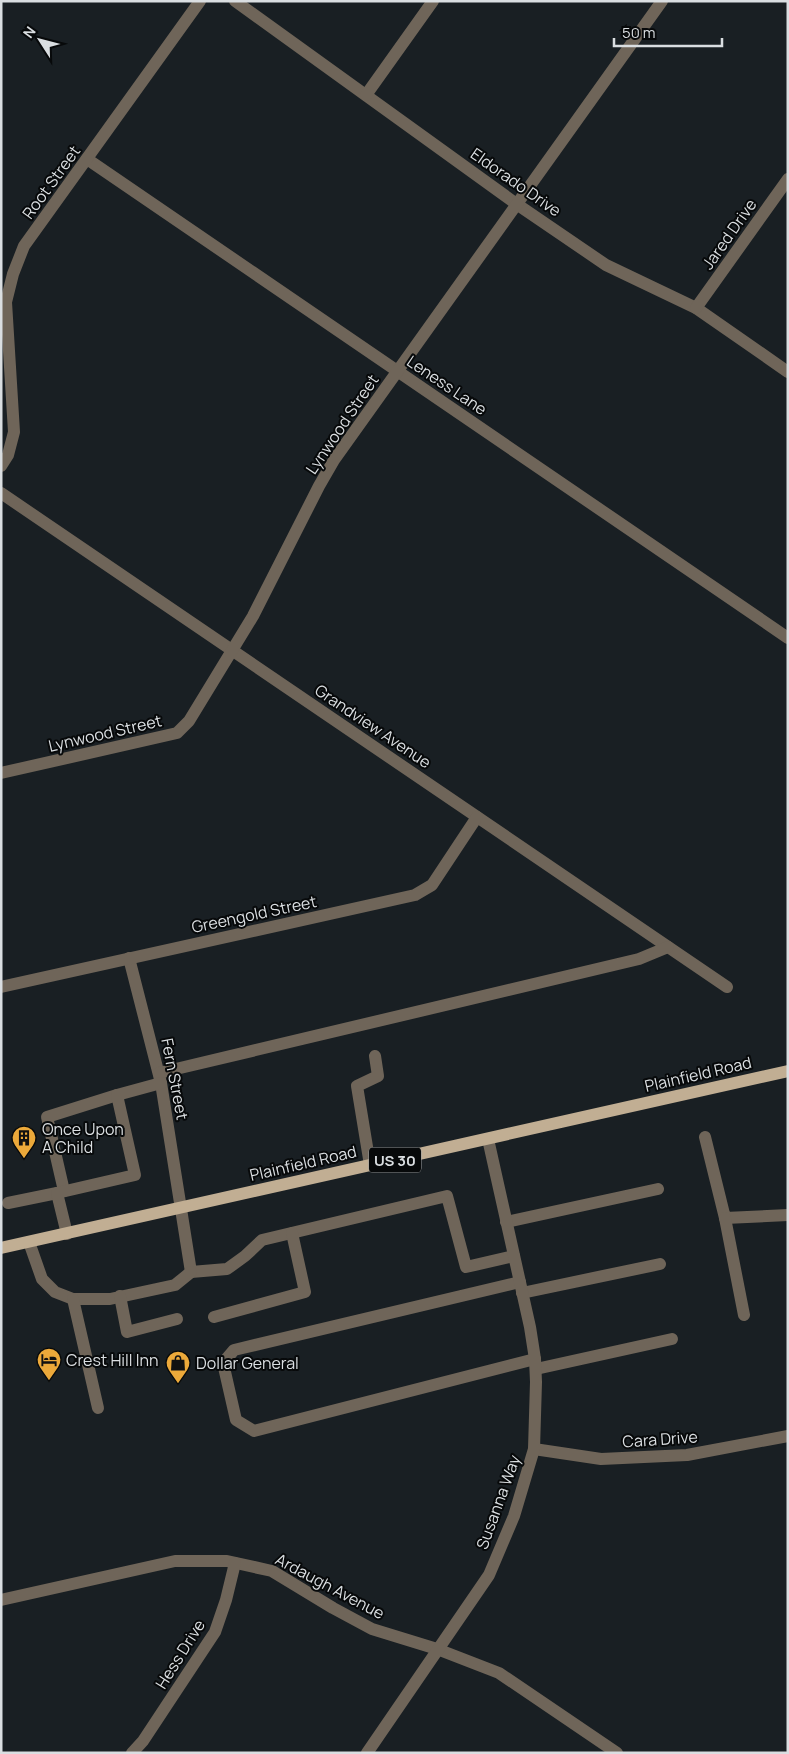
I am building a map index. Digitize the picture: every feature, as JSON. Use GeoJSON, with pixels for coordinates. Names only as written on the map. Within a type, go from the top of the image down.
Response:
{"type":"FeatureCollection","features":[{"type":"Feature","properties":{"kind":"main road","name":"Plainfield Road"},"geometry":{"type":"LineString","coordinates":[[1,1248],[788,1071]]}},
{"type":"Feature","properties":{"kind":"street","name":"Root Street"},"geometry":{"type":"LineString","coordinates":[[1,466],[8,455],[14,432],[6,302],[13,274],[24,246],[200,1]]}},
{"type":"Feature","properties":{"kind":"street","name":"Eldorado Drive"},"geometry":{"type":"LineString","coordinates":[[235,1],[606,265],[696,308],[788,372]]}},
{"type":"Feature","properties":{"kind":"street"},"geometry":{"type":"LineString","coordinates":[[366,96],[433,1]]}},
{"type":"Feature","properties":{"kind":"street","name":"Lynwood Street"},"geometry":{"type":"LineString","coordinates":[[1,773],[177,733],[189,722],[253,616],[334,460],[662,1]]}},
{"type":"Feature","properties":{"kind":"street","name":"Leness Lane"},"geometry":{"type":"LineString","coordinates":[[87,159],[788,638]]}},
{"type":"Feature","properties":{"kind":"street","name":"Jared Drive"},"geometry":{"type":"LineString","coordinates":[[696,308],[788,179]]}},
{"type":"Feature","properties":{"kind":"street","name":"Grandview Avenue"},"geometry":{"type":"LineString","coordinates":[[1,493],[727,987]]}},
{"type":"Feature","properties":{"kind":"street","name":"Greengold Street"},"geometry":{"type":"LineString","coordinates":[[1,987],[415,895],[432,884],[477,817]]}},
{"type":"Feature","properties":{"kind":"street"},"geometry":{"type":"LineString","coordinates":[[67,1234],[47,1117],[117,1095],[160,1078],[640,959],[668,947]]}},
{"type":"Feature","properties":{"kind":"street","name":"Fern Street"},"geometry":{"type":"LineString","coordinates":[[130,958],[160,1078],[191,1272]]}},
{"type":"Feature","properties":{"kind":"street"},"geometry":{"type":"LineString","coordinates":[[370,1165],[357,1086],[378,1076],[375,1056]]}},
{"type":"Feature","properties":{"kind":"street"},"geometry":{"type":"LineString","coordinates":[[8,1203],[136,1175],[117,1095]]}},
{"type":"Feature","properties":{"kind":"street"},"geometry":{"type":"LineString","coordinates":[[705,1136],[725,1218],[744,1315]]}},
{"type":"Feature","properties":{"kind":"street","name":"Susanna Way"},"geometry":{"type":"LineString","coordinates":[[367,1753],[489,1575],[514,1516],[534,1449],[535,1364],[521,1288],[488,1139]]}},
{"type":"Feature","properties":{"kind":"street"},"geometry":{"type":"LineString","coordinates":[[506,1222],[658,1189]]}},
{"type":"Feature","properties":{"kind":"street"},"geometry":{"type":"LineString","coordinates":[[29,1242],[42,1279],[55,1292],[73,1299],[110,1299],[175,1285],[191,1272],[227,1269],[262,1240],[447,1196],[466,1267],[514,1256]]}},
{"type":"Feature","properties":{"kind":"street"},"geometry":{"type":"LineString","coordinates":[[725,1218],[788,1215]]}},
{"type":"Feature","properties":{"kind":"street"},"geometry":{"type":"LineString","coordinates":[[214,1317],[304,1292],[292,1233]]}},
{"type":"Feature","properties":{"kind":"street"},"geometry":{"type":"LineString","coordinates":[[660,1264],[521,1288],[234,1350],[223,1362],[236,1420],[254,1430],[535,1364],[672,1339]]}},
{"type":"Feature","properties":{"kind":"street"},"geometry":{"type":"LineString","coordinates":[[120,1296],[127,1332],[177,1319]]}},
{"type":"Feature","properties":{"kind":"street"},"geometry":{"type":"LineString","coordinates":[[73,1299],[98,1408]]}},
{"type":"Feature","properties":{"kind":"street","name":"Cara Drive"},"geometry":{"type":"LineString","coordinates":[[534,1449],[601,1459],[678,1456],[788,1436]]}},
{"type":"Feature","properties":{"kind":"street","name":"Ardaugh Avenue"},"geometry":{"type":"LineString","coordinates":[[1,1600],[175,1561],[227,1561],[272,1571],[372,1629],[437,1649],[499,1673],[617,1753]]}},
{"type":"Feature","properties":{"kind":"street","name":"Hess Drive"},"geometry":{"type":"LineString","coordinates":[[132,1753],[143,1741],[215,1632],[226,1600],[235,1563]]}},
{"type":"Feature","properties":{"kind":"place","name":"Once Upon A Child"},"geometry":{"type":"Point","coordinates":[24,1159]}},
{"type":"Feature","properties":{"kind":"place","name":"Crest Hill Inn"},"geometry":{"type":"Point","coordinates":[49,1381]}},
{"type":"Feature","properties":{"kind":"place","name":"Dollar General"},"geometry":{"type":"Point","coordinates":[178,1384]}}]}
